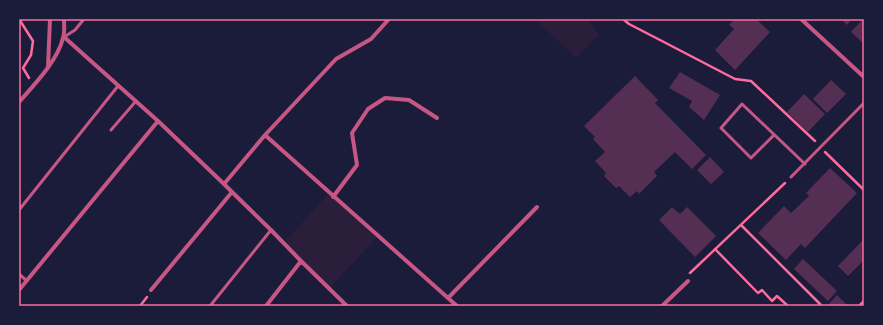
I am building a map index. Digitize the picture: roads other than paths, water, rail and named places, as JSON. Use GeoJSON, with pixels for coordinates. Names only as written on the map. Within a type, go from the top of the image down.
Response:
{"type":"FeatureCollection","features":[{"type":"Feature","properties":{"kind":"street"},"geometry":{"type":"LineString","coordinates":[[48,67],[50,19]]}},
{"type":"Feature","properties":{"kind":"street"},"geometry":{"type":"LineString","coordinates":[[19,102],[48,67],[59,50],[64,37],[64,19]]}},
{"type":"Feature","properties":{"kind":"street"},"geometry":{"type":"LineString","coordinates":[[224,184],[265,135],[336,59],[371,39],[389,19]]}},
{"type":"Feature","properties":{"kind":"street"},"geometry":{"type":"LineString","coordinates":[[801,19],[864,77]]}},
{"type":"Feature","properties":{"kind":"street"},"geometry":{"type":"LineString","coordinates":[[64,37],[158,121],[347,306]]}},
{"type":"Feature","properties":{"kind":"street"},"geometry":{"type":"LineString","coordinates":[[333,197],[357,165],[352,133],[368,109],[385,98],[410,100],[437,118]]}},
{"type":"Feature","properties":{"kind":"street"},"geometry":{"type":"LineString","coordinates":[[19,290],[158,121]]}},
{"type":"Feature","properties":{"kind":"street"},"geometry":{"type":"LineString","coordinates":[[265,135],[457,306]]}},
{"type":"Feature","properties":{"kind":"street"},"geometry":{"type":"LineString","coordinates":[[151,290],[232,192]]}},
{"type":"Feature","properties":{"kind":"street"},"geometry":{"type":"LineString","coordinates":[[448,298],[537,207]]}},
{"type":"Feature","properties":{"kind":"street"},"geometry":{"type":"LineString","coordinates":[[266,306],[301,261]]}},
{"type":"Feature","properties":{"kind":"street"},"geometry":{"type":"LineString","coordinates":[[662,306],[688,281]]}},
{"type":"Feature","properties":{"kind":"lane"},"geometry":{"type":"LineString","coordinates":[[64,37],[74,30],[84,19]]}},
{"type":"Feature","properties":{"kind":"lane"},"geometry":{"type":"LineString","coordinates":[[19,210],[118,86]]}},
{"type":"Feature","properties":{"kind":"lane"},"geometry":{"type":"LineString","coordinates":[[111,130],[136,102]]}},
{"type":"Feature","properties":{"kind":"lane"},"geometry":{"type":"LineString","coordinates":[[791,177],[864,103]]}},
{"type":"Feature","properties":{"kind":"lane"},"geometry":{"type":"LineString","coordinates":[[774,135],[751,158],[721,128],[742,104],[804,164]]}},
{"type":"Feature","properties":{"kind":"lane"},"geometry":{"type":"LineString","coordinates":[[210,306],[271,230]]}},
{"type":"Feature","properties":{"kind":"lane"},"geometry":{"type":"LineString","coordinates":[[19,274],[27,281]]}}]}
